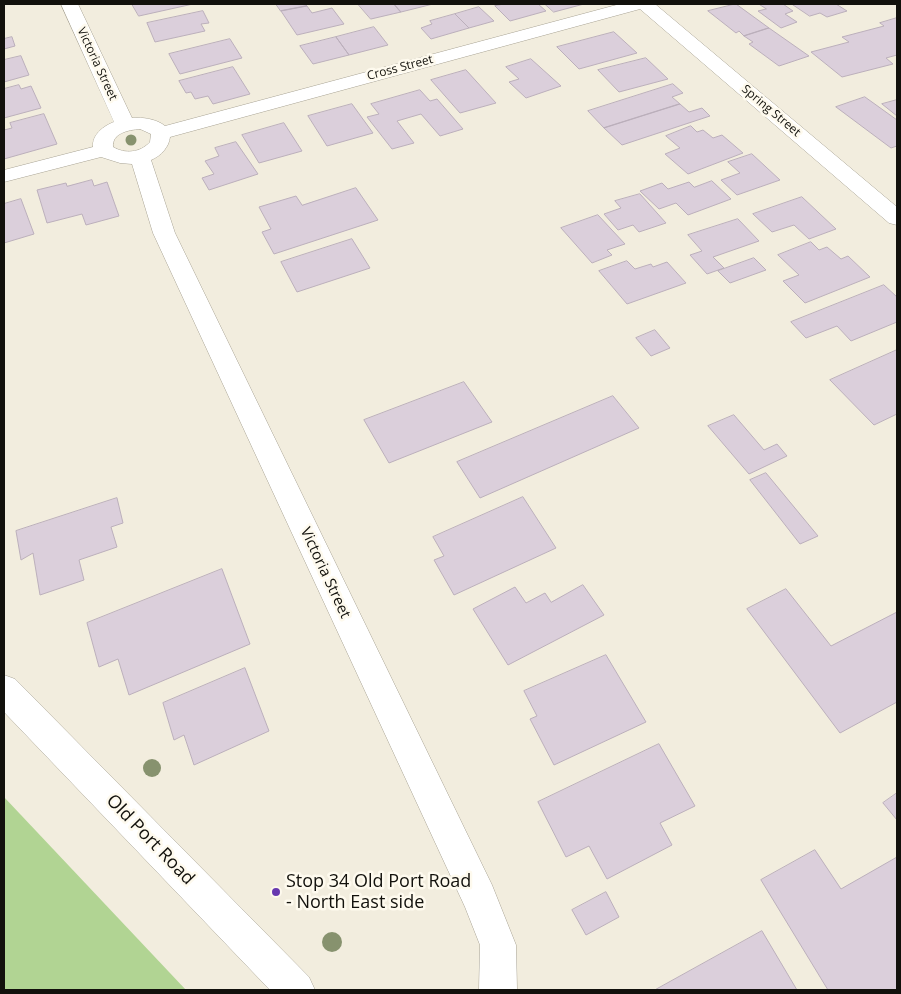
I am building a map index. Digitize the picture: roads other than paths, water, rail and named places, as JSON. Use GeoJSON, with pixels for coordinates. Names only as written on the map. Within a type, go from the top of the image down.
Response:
{"type":"FeatureCollection","features":[{"type":"Feature","properties":{"kind":"street","name":"Victoria Street"},"geometry":{"type":"LineString","coordinates":[[69,4],[125,125]]}},
{"type":"Feature","properties":{"kind":"street","name":"Cross Street"},"geometry":{"type":"LineString","coordinates":[[161,133],[639,4]]}},
{"type":"Feature","properties":{"kind":"street","name":"Spring Street"},"geometry":{"type":"LineString","coordinates":[[645,4],[897,218]]}},
{"type":"Feature","properties":{"kind":"street"},"geometry":{"type":"LineString","coordinates":[[4,176],[104,150],[120,158],[140,157],[158,146],[161,133],[148,124],[125,125],[108,133],[102,144],[104,150]]}},
{"type":"Feature","properties":{"kind":"street","name":"Victoria Street"},"geometry":{"type":"LineString","coordinates":[[140,157],[164,233],[479,898],[498,945],[498,990]]}},
{"type":"Feature","properties":{"kind":"street","name":"Old Port Road"},"geometry":{"type":"LineString","coordinates":[[4,690],[296,990]]}},
{"type":"Feature","properties":{"kind":"place","name":"Stop 34 Old Port Road - North East side"},"geometry":{"type":"Point","coordinates":[276,892]}}]}
